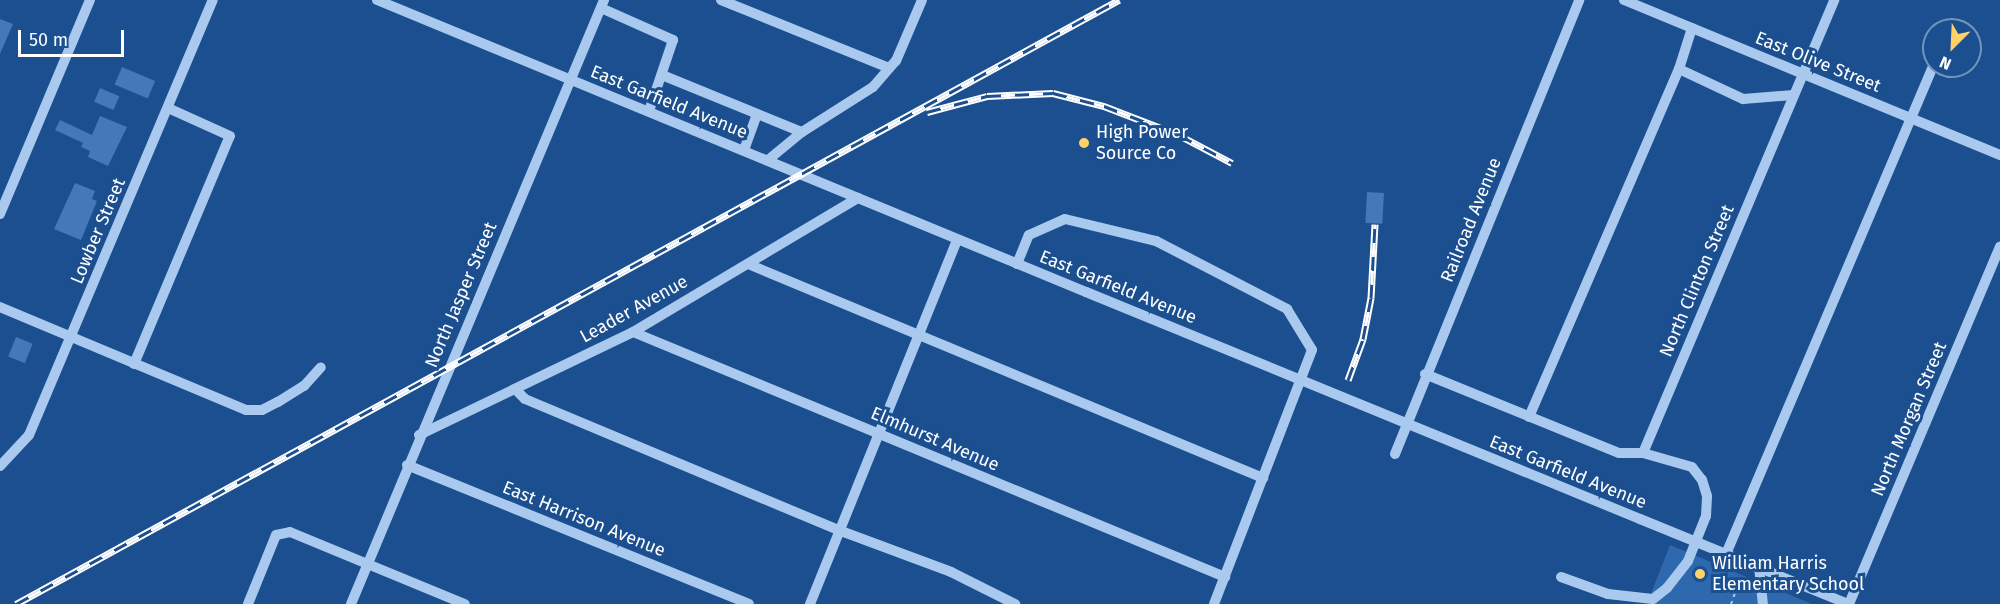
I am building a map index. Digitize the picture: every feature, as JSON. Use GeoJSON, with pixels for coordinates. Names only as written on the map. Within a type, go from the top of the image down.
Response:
{"type":"FeatureCollection","features":[{"type":"Feature","properties":{"kind":"street"},"geometry":{"type":"LineString","coordinates":[[0,214],[90,0]]}},
{"type":"Feature","properties":{"kind":"street","name":"Lowber Street"},"geometry":{"type":"LineString","coordinates":[[0,466],[29,435],[213,0]]}},
{"type":"Feature","properties":{"kind":"street","name":"East Garfield Avenue"},"geometry":{"type":"LineString","coordinates":[[376,0],[1848,604]]}},
{"type":"Feature","properties":{"kind":"street"},"geometry":{"type":"LineString","coordinates":[[722,0],[889,68]]}},
{"type":"Feature","properties":{"kind":"street"},"geometry":{"type":"LineString","coordinates":[[768,160],[802,132],[873,87],[889,68],[922,0]]}},
{"type":"Feature","properties":{"kind":"street","name":"Railroad Avenue"},"geometry":{"type":"LineString","coordinates":[[1395,454],[1425,374],[1579,0]]}},
{"type":"Feature","properties":{"kind":"street","name":"East Olive Street"},"geometry":{"type":"LineString","coordinates":[[1624,0],[2000,155]]}},
{"type":"Feature","properties":{"kind":"street","name":"North Clinton Street"},"geometry":{"type":"LineString","coordinates":[[1643,453],[1834,0]]}},
{"type":"Feature","properties":{"kind":"street"},"geometry":{"type":"LineString","coordinates":[[602,4],[673,40],[649,111]]}},
{"type":"Feature","properties":{"kind":"street","name":"North Jasper Street"},"geometry":{"type":"LineString","coordinates":[[351,604],[419,435],[602,4]]}},
{"type":"Feature","properties":{"kind":"street"},"geometry":{"type":"LineString","coordinates":[[1529,417],[1678,69],[1692,28]]}},
{"type":"Feature","properties":{"kind":"street"},"geometry":{"type":"LineString","coordinates":[[1678,69],[1743,99],[1794,95]]}},
{"type":"Feature","properties":{"kind":"street"},"geometry":{"type":"LineString","coordinates":[[662,75],[802,132]]}},
{"type":"Feature","properties":{"kind":"street"},"geometry":{"type":"LineString","coordinates":[[1726,554],[1928,78]]}},
{"type":"Feature","properties":{"kind":"street"},"geometry":{"type":"LineString","coordinates":[[134,364],[230,136],[168,108]]}},
{"type":"Feature","properties":{"kind":"street"},"geometry":{"type":"LineString","coordinates":[[744,150],[757,114]]}},
{"type":"Feature","properties":{"kind":"street","name":"Leader Avenue"},"geometry":{"type":"LineString","coordinates":[[419,435],[633,332],[858,198]]}},
{"type":"Feature","properties":{"kind":"street"},"geometry":{"type":"LineString","coordinates":[[1017,264],[1029,235],[1065,219],[1156,241],[1287,309],[1312,350],[1214,604]]}},
{"type":"Feature","properties":{"kind":"street"},"geometry":{"type":"LineString","coordinates":[[810,604],[957,240]]}},
{"type":"Feature","properties":{"kind":"street","name":"North Morgan Street"},"geometry":{"type":"LineString","coordinates":[[1848,604],[2000,247]]}},
{"type":"Feature","properties":{"kind":"street"},"geometry":{"type":"LineString","coordinates":[[748,264],[1263,478]]}},
{"type":"Feature","properties":{"kind":"street"},"geometry":{"type":"LineString","coordinates":[[0,307],[73,334],[134,364],[246,410],[262,410],[278,402],[304,386],[321,367]]}},
{"type":"Feature","properties":{"kind":"street","name":"Elmhurst Avenue"},"geometry":{"type":"LineString","coordinates":[[633,332],[1225,577]]}},
{"type":"Feature","properties":{"kind":"street"},"geometry":{"type":"LineString","coordinates":[[1425,374],[1619,453],[1643,453],[1686,464],[1702,480],[1707,496],[1706,516],[1696,542],[1679,575],[1653,598],[1608,594],[1561,577]]}},
{"type":"Feature","properties":{"kind":"street"},"geometry":{"type":"LineString","coordinates":[[515,389],[525,399],[840,531],[951,572],[1015,604]]}},
{"type":"Feature","properties":{"kind":"street","name":"East Harrison Avenue"},"geometry":{"type":"LineString","coordinates":[[407,465],[748,604]]}},
{"type":"Feature","properties":{"kind":"street"},"geometry":{"type":"LineString","coordinates":[[248,604],[276,535],[290,532],[465,604]]}},
{"type":"Feature","properties":{"kind":"street"},"geometry":{"type":"LineString","coordinates":[[1759,567],[1763,604]]}},
{"type":"Feature","properties":{"kind":"path"},"geometry":{"type":"LineString","coordinates":[[1731,604],[1739,582]]}},
{"type":"Feature","properties":{"kind":"shaded area","name":"William Harris Elementary School"},"geometry":{"type":"Polygon","coordinates":[[[1670,545],[1812,604],[1647,604],[1670,545]]]}},
{"type":"Feature","properties":{"kind":"building"},"geometry":{"type":"Polygon","coordinates":[[[0,19],[13,24],[0,54],[0,19]]]}},
{"type":"Feature","properties":{"kind":"building"},"geometry":{"type":"Polygon","coordinates":[[[122,67],[155,81],[148,99],[115,84],[122,67]]]}},
{"type":"Feature","properties":{"kind":"building"},"geometry":{"type":"Polygon","coordinates":[[[100,88],[119,96],[113,110],[94,102],[100,88]]]}},
{"type":"Feature","properties":{"kind":"building"},"geometry":{"type":"Polygon","coordinates":[[[100,116],[127,127],[108,166],[88,157],[90,151],[81,147],[83,143],[55,130],[60,120],[92,135],[100,116]]]}},
{"type":"Feature","properties":{"kind":"building"},"geometry":{"type":"Polygon","coordinates":[[[75,183],[95,191],[92,199],[97,201],[81,240],[54,229],[75,183]]]}},
{"type":"Feature","properties":{"kind":"building"},"geometry":{"type":"Polygon","coordinates":[[[1367,192],[1384,193],[1382,224],[1365,223],[1367,192]]]}},
{"type":"Feature","properties":{"kind":"building"},"geometry":{"type":"Polygon","coordinates":[[[16,337],[33,344],[25,363],[8,356],[16,337]]]}},
{"type":"Feature","properties":{"kind":"railway"},"geometry":{"type":"LineString","coordinates":[[16,604],[1119,0]]}},
{"type":"Feature","properties":{"kind":"railway"},"geometry":{"type":"LineString","coordinates":[[927,112],[987,96],[1053,93],[1104,106],[1179,135],[1232,163]]}},
{"type":"Feature","properties":{"kind":"railway"},"geometry":{"type":"LineString","coordinates":[[1348,380],[1363,339],[1371,298],[1375,224]]}},
{"type":"Feature","properties":{"kind":"place","name":"High Power Source Co"},"geometry":{"type":"Point","coordinates":[1084,143]}},
{"type":"Feature","properties":{"kind":"place","name":"William Harris Elementary School"},"geometry":{"type":"Point","coordinates":[1700,574]}}]}
